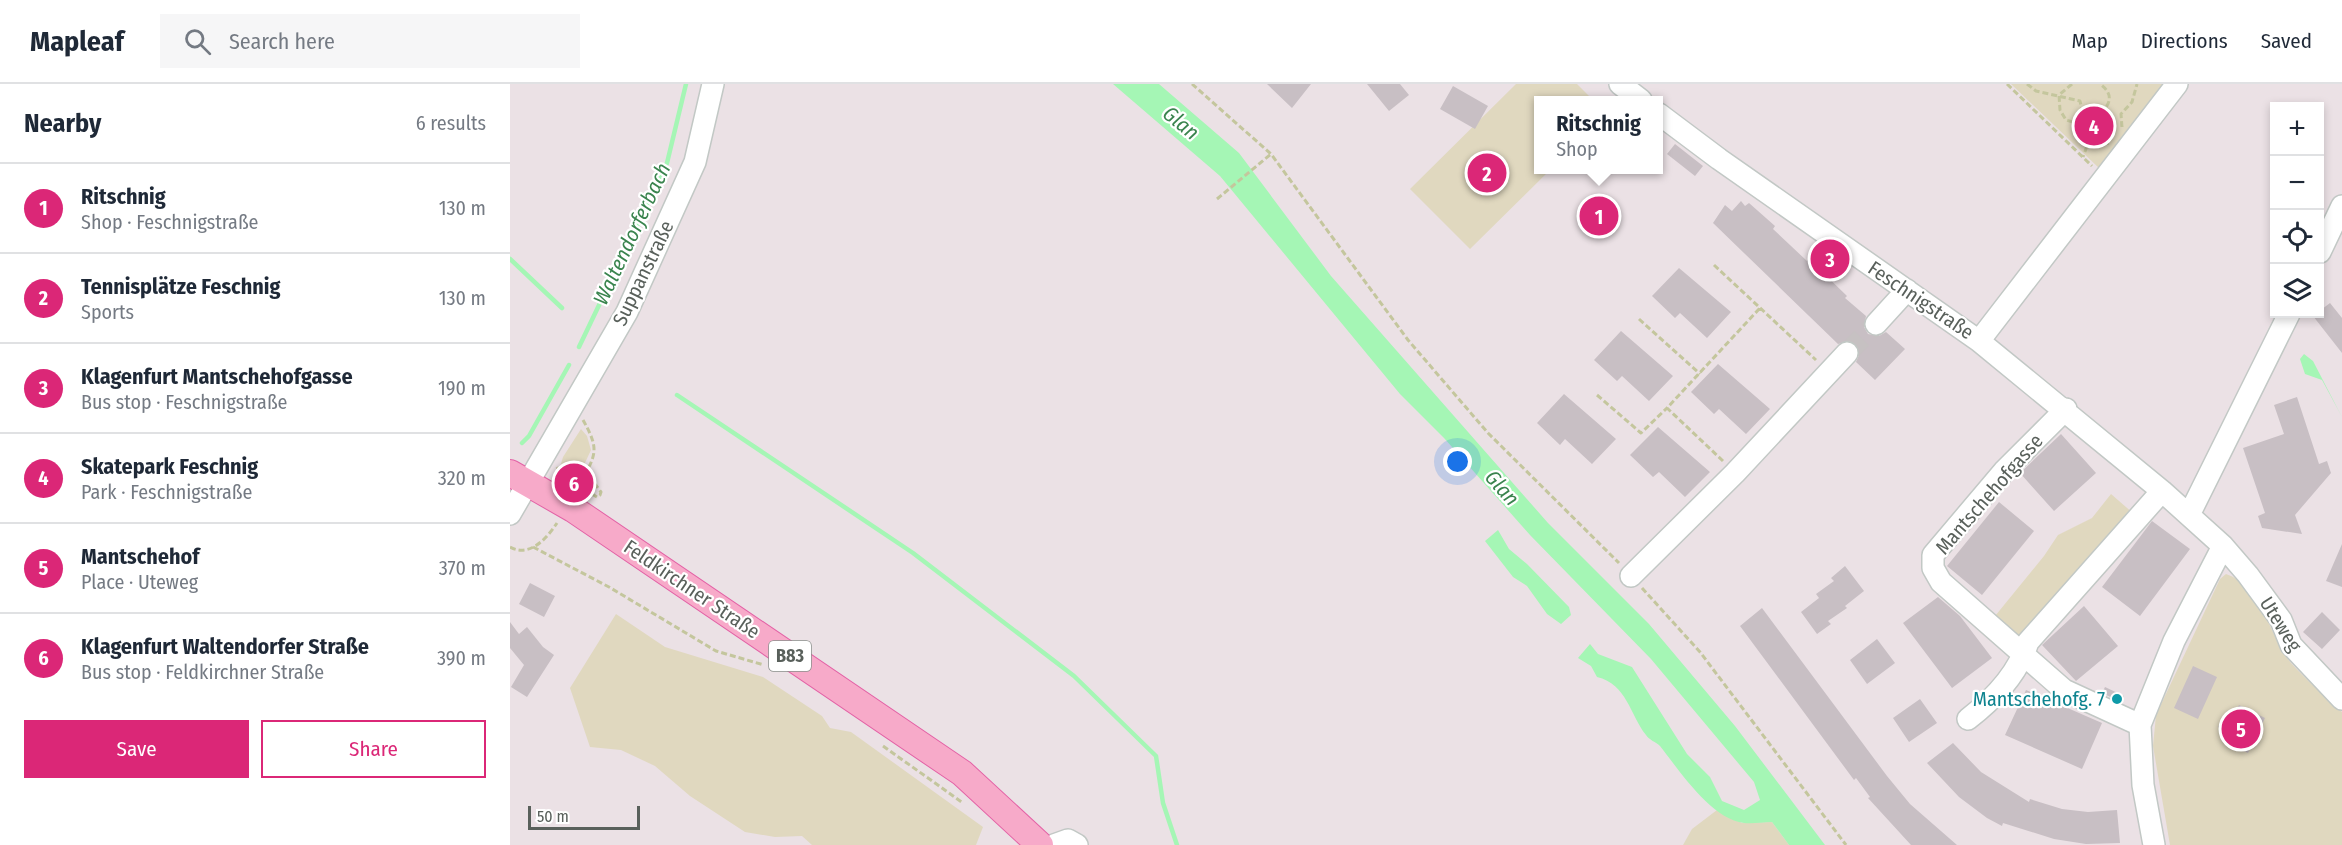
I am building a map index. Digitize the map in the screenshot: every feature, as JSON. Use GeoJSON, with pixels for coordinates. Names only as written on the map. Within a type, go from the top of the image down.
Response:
{"type":"FeatureCollection","features":[{"type":"Feature","properties":{"kind":"main road","name":"Feldkirchner Straße"},"geometry":{"type":"LineString","coordinates":[[519,478],[573,509],[708,598],[962,773],[1040,845]]}},
{"type":"Feature","properties":{"kind":"street","name":"Suppanstraße"},"geometry":{"type":"LineString","coordinates":[[510,514],[519,478],[627,312],[695,162],[712,84]]}},
{"type":"Feature","properties":{"kind":"street"},"geometry":{"type":"LineString","coordinates":[[1620,84],[1636,96]]}},
{"type":"Feature","properties":{"kind":"street","name":"Feschnigstraße"},"geometry":{"type":"LineString","coordinates":[[1663,117],[1719,159],[1979,341],[2177,84]]}},
{"type":"Feature","properties":{"kind":"street"},"geometry":{"type":"LineString","coordinates":[[2324,242],[2342,206]]}},
{"type":"Feature","properties":{"kind":"street"},"geometry":{"type":"LineString","coordinates":[[1876,324],[1906,290]]}},
{"type":"Feature","properties":{"kind":"street"},"geometry":{"type":"LineString","coordinates":[[2189,515],[2287,318]]}},
{"type":"Feature","properties":{"kind":"street"},"geometry":{"type":"LineString","coordinates":[[1979,341],[2066,409],[2223,546],[2174,641],[2140,725],[2143,785],[2154,845]]}},
{"type":"Feature","properties":{"kind":"street"},"geometry":{"type":"LineString","coordinates":[[1631,576],[1735,473],[1848,353]]}},
{"type":"Feature","properties":{"kind":"street","name":"Mantschehofgasse"},"geometry":{"type":"LineString","coordinates":[[2066,409],[2004,471],[1933,555],[1933,568],[1941,582],[2064,690],[2140,725]]}},
{"type":"Feature","properties":{"kind":"street"},"geometry":{"type":"LineString","coordinates":[[1968,719],[1996,696],[2024,656],[2028,642],[2162,491]]}},
{"type":"Feature","properties":{"kind":"street","name":"Uteweg"},"geometry":{"type":"LineString","coordinates":[[2223,546],[2281,620],[2291,645],[2342,699]]}},
{"type":"Feature","properties":{"kind":"street"},"geometry":{"type":"LineString","coordinates":[[1054,845],[1068,840],[1077,845]]}},
{"type":"Feature","properties":{"kind":"path"},"geometry":{"type":"LineString","coordinates":[[1192,84],[1271,154],[1408,340],[1488,434],[1631,576],[1700,652],[1846,845]]}},
{"type":"Feature","properties":{"kind":"path"},"geometry":{"type":"LineString","coordinates":[[2007,84],[2105,178]]}},
{"type":"Feature","properties":{"kind":"path"},"geometry":{"type":"LineString","coordinates":[[2027,84],[2036,91],[2060,95],[2080,101],[2083,114],[2073,123],[2066,120],[2060,110],[2060,95],[2072,84]]}},
{"type":"Feature","properties":{"kind":"path"},"geometry":{"type":"LineString","coordinates":[[2124,131],[2121,114],[2132,102],[2137,84]]}},
{"type":"Feature","properties":{"kind":"path"},"geometry":{"type":"LineString","coordinates":[[2086,124],[2109,106],[2109,96],[2104,85]]}},
{"type":"Feature","properties":{"kind":"path"},"geometry":{"type":"LineString","coordinates":[[2079,118],[2086,124],[2090,138],[2097,145],[2119,140]]}},
{"type":"Feature","properties":{"kind":"path"},"geometry":{"type":"LineString","coordinates":[[2083,157],[2090,138]]}},
{"type":"Feature","properties":{"kind":"path"},"geometry":{"type":"LineString","coordinates":[[1217,199],[1271,154]]}},
{"type":"Feature","properties":{"kind":"path"},"geometry":{"type":"LineString","coordinates":[[1714,265],[1829,372]]}},
{"type":"Feature","properties":{"kind":"path"},"geometry":{"type":"LineString","coordinates":[[1597,394],[1641,433],[1700,374],[1760,308]]}},
{"type":"Feature","properties":{"kind":"path"},"geometry":{"type":"LineString","coordinates":[[1639,319],[1700,374]]}},
{"type":"Feature","properties":{"kind":"path"},"geometry":{"type":"LineString","coordinates":[[1667,408],[1735,473]]}},
{"type":"Feature","properties":{"kind":"path"},"geometry":{"type":"LineString","coordinates":[[577,429],[582,419]]}},
{"type":"Feature","properties":{"kind":"path"},"geometry":{"type":"LineString","coordinates":[[560,458],[557,465],[562,476],[597,497],[601,492],[586,472]]}},
{"type":"Feature","properties":{"kind":"path"},"geometry":{"type":"LineString","coordinates":[[510,547],[524,551],[533,547],[547,537],[557,524]]}},
{"type":"Feature","properties":{"kind":"path"},"geometry":{"type":"LineString","coordinates":[[533,547],[609,586],[716,651],[773,667]]}},
{"type":"Feature","properties":{"kind":"path"},"geometry":{"type":"LineString","coordinates":[[880,744],[968,807]]}},
{"type":"Feature","properties":{"kind":"shaded area"},"geometry":{"type":"Polygon","coordinates":[[[1516,84],[1577,84],[1589,96],[1534,96],[1534,174],[1546,174],[1470,249],[1410,189],[1516,84]]]}},
{"type":"Feature","properties":{"kind":"shaded area"},"geometry":{"type":"Polygon","coordinates":[[[2011,84],[2164,84],[2100,169],[2011,84]]]}},
{"type":"Feature","properties":{"kind":"shaded area"},"geometry":{"type":"Polygon","coordinates":[[[581,429],[587,436],[591,450],[577,480],[563,473],[560,467],[563,457],[581,429]]]}},
{"type":"Feature","properties":{"kind":"shaded area"},"geometry":{"type":"Polygon","coordinates":[[[2111,494],[2134,514],[2020,640],[1991,621],[2044,556],[2058,535],[2092,518],[2111,494]]]}},
{"type":"Feature","properties":{"kind":"shaded area"},"geometry":{"type":"Polygon","coordinates":[[[2226,574],[2238,580],[2257,600],[2283,652],[2291,663],[2342,712],[2342,845],[2170,845],[2153,746],[2156,715],[2220,579],[2226,574]]]}},
{"type":"Feature","properties":{"kind":"shaded area"},"geometry":{"type":"Polygon","coordinates":[[[616,614],[665,647],[763,677],[822,716],[830,728],[851,732],[983,827],[976,845],[812,845],[802,836],[775,837],[745,832],[690,796],[655,766],[621,750],[590,747],[570,688],[616,614]]]}},
{"type":"Feature","properties":{"kind":"shaded area"},"geometry":{"type":"Polygon","coordinates":[[[1717,810],[1742,823],[1772,822],[1789,845],[1683,845],[1692,829],[1717,810]]]}},
{"type":"Feature","properties":{"kind":"water","name":"Glan"},"geometry":{"type":"Polygon","coordinates":[[[1113,84],[1159,84],[1239,153],[1331,276],[1548,523],[1649,624],[1735,726],[1825,845],[1789,845],[1772,822],[1744,823],[1732,820],[1720,813],[1697,792],[1660,746],[1647,737],[1627,701],[1615,686],[1597,677],[1591,666],[1578,658],[1590,644],[1598,654],[1632,667],[1687,754],[1710,777],[1722,801],[1744,810],[1760,800],[1754,782],[1651,659],[1530,535],[1444,438],[1400,394],[1220,176],[1113,84]]]}},
{"type":"Feature","properties":{"kind":"water"},"geometry":{"type":"Polygon","coordinates":[[[2304,354],[2313,361],[2342,417],[2322,380],[2305,374],[2300,359],[2304,354]]]}},
{"type":"Feature","properties":{"kind":"water"},"geometry":{"type":"Polygon","coordinates":[[[1498,530],[1509,549],[1569,607],[1571,615],[1561,624],[1547,614],[1527,586],[1513,577],[1485,541],[1498,530]]]}},
{"type":"Feature","properties":{"kind":"building"},"geometry":{"type":"Polygon","coordinates":[[[1267,84],[1311,84],[1292,108],[1267,84]]]}},
{"type":"Feature","properties":{"kind":"building"},"geometry":{"type":"Polygon","coordinates":[[[1367,84],[1400,84],[1409,95],[1389,111],[1367,84]]]}},
{"type":"Feature","properties":{"kind":"building"},"geometry":{"type":"Polygon","coordinates":[[[1453,86],[1488,106],[1475,129],[1440,109],[1453,86]]]}},
{"type":"Feature","properties":{"kind":"building"},"geometry":{"type":"Polygon","coordinates":[[[1675,144],[1703,166],[1695,176],[1667,154],[1675,144]]]}},
{"type":"Feature","properties":{"kind":"building"},"geometry":{"type":"Polygon","coordinates":[[[1741,201],[1745,206],[1749,203],[1775,226],[1773,229],[1807,261],[1809,259],[1847,296],[1845,298],[1866,316],[1864,327],[1868,334],[1879,336],[1886,332],[1905,349],[1875,380],[1856,362],[1859,355],[1856,344],[1849,341],[1838,344],[1713,223],[1725,205],[1732,211],[1741,201]]]}},
{"type":"Feature","properties":{"kind":"building"},"geometry":{"type":"Polygon","coordinates":[[[1679,268],[1731,312],[1707,338],[1680,313],[1675,318],[1652,296],[1679,268]]]}},
{"type":"Feature","properties":{"kind":"building"},"geometry":{"type":"Polygon","coordinates":[[[2330,303],[2342,318],[2342,353],[2315,318],[2324,318],[2324,308],[2330,303]]]}},
{"type":"Feature","properties":{"kind":"building"},"geometry":{"type":"Polygon","coordinates":[[[1621,331],[1673,376],[1649,401],[1622,376],[1617,381],[1594,360],[1621,331]]]}},
{"type":"Feature","properties":{"kind":"building"},"geometry":{"type":"Polygon","coordinates":[[[1718,364],[1770,409],[1746,434],[1719,409],[1714,414],[1691,392],[1718,364]]]}},
{"type":"Feature","properties":{"kind":"building"},"geometry":{"type":"Polygon","coordinates":[[[1564,394],[1616,439],[1592,464],[1565,439],[1560,445],[1537,423],[1564,394]]]}},
{"type":"Feature","properties":{"kind":"building"},"geometry":{"type":"Polygon","coordinates":[[[2297,397],[2319,464],[2327,461],[2331,473],[2295,515],[2302,534],[2262,528],[2258,516],[2265,513],[2243,448],[2284,434],[2274,405],[2297,397]]]}},
{"type":"Feature","properties":{"kind":"building"},"geometry":{"type":"Polygon","coordinates":[[[1658,427],[1710,472],[1685,497],[1659,472],[1653,477],[1630,455],[1658,427]]]}},
{"type":"Feature","properties":{"kind":"building"},"geometry":{"type":"Polygon","coordinates":[[[2061,434],[2096,473],[2054,511],[2020,473],[2061,434]]]}},
{"type":"Feature","properties":{"kind":"building"},"geometry":{"type":"Polygon","coordinates":[[[1999,502],[2034,531],[1982,595],[1947,566],[1999,502]]]}},
{"type":"Feature","properties":{"kind":"building"},"geometry":{"type":"Polygon","coordinates":[[[2152,521],[2190,549],[2140,616],[2102,587],[2152,521]]]}},
{"type":"Feature","properties":{"kind":"building"},"geometry":{"type":"Polygon","coordinates":[[[2342,544],[2342,587],[2326,581],[2342,544]]]}},
{"type":"Feature","properties":{"kind":"building"},"geometry":{"type":"Polygon","coordinates":[[[1845,566],[1864,591],[1845,606],[1847,608],[1828,621],[1831,624],[1817,634],[1801,612],[1819,598],[1816,594],[1834,581],[1831,578],[1845,566]]]}},
{"type":"Feature","properties":{"kind":"building"},"geometry":{"type":"Polygon","coordinates":[[[530,583],[555,596],[544,617],[519,604],[530,583]]]}},
{"type":"Feature","properties":{"kind":"building"},"geometry":{"type":"Polygon","coordinates":[[[1938,597],[1960,616],[1992,658],[1952,688],[1903,623],[1938,597]]]}},
{"type":"Feature","properties":{"kind":"building"},"geometry":{"type":"Polygon","coordinates":[[[2084,606],[2118,646],[2076,681],[2042,645],[2084,606]]]}},
{"type":"Feature","properties":{"kind":"building"},"geometry":{"type":"Polygon","coordinates":[[[1762,608],[1910,804],[1957,845],[1911,845],[1868,798],[1870,797],[1856,778],[1854,780],[1740,626],[1762,608]]]}},
{"type":"Feature","properties":{"kind":"building"},"geometry":{"type":"Polygon","coordinates":[[[2322,612],[2340,630],[2322,649],[2303,632],[2322,612]]]}},
{"type":"Feature","properties":{"kind":"building"},"geometry":{"type":"Polygon","coordinates":[[[510,622],[519,634],[527,627],[543,647],[554,655],[527,697],[511,687],[524,665],[510,648],[510,622]]]}},
{"type":"Feature","properties":{"kind":"building"},"geometry":{"type":"Polygon","coordinates":[[[1877,639],[1895,663],[1867,684],[1850,660],[1877,639]]]}},
{"type":"Feature","properties":{"kind":"building"},"geometry":{"type":"Polygon","coordinates":[[[2193,666],[2217,677],[2198,719],[2174,708],[2193,666]]]}},
{"type":"Feature","properties":{"kind":"building"},"geometry":{"type":"Polygon","coordinates":[[[2105,687],[2124,696],[2121,702],[2102,693],[2105,687]]]}},
{"type":"Feature","properties":{"kind":"building"},"geometry":{"type":"Polygon","coordinates":[[[2026,690],[2102,723],[2082,769],[2005,735],[2026,690]]]}},
{"type":"Feature","properties":{"kind":"building"},"geometry":{"type":"Polygon","coordinates":[[[1920,699],[1937,723],[1909,742],[1893,718],[1920,699]]]}},
{"type":"Feature","properties":{"kind":"building"},"geometry":{"type":"Polygon","coordinates":[[[2239,705],[2265,718],[2248,753],[2221,740],[2226,731],[2218,727],[2225,714],[2233,717],[2239,705]]]}},
{"type":"Feature","properties":{"kind":"building"},"geometry":{"type":"Polygon","coordinates":[[[1953,743],[1981,772],[2029,802],[2030,799],[2062,809],[2088,812],[2117,810],[2120,843],[2086,844],[2054,839],[2003,823],[2002,826],[1987,818],[1959,797],[1927,763],[1953,743]]]}},
{"type":"Feature","properties":{"kind":"waterway","name":"Waltendorferbach"},"geometry":{"type":"LineString","coordinates":[[579,347],[667,163],[686,84]]}},
{"type":"Feature","properties":{"kind":"waterway"},"geometry":{"type":"LineString","coordinates":[[510,259],[562,308]]}},
{"type":"Feature","properties":{"kind":"waterway","name":"Waltendorferbach"},"geometry":{"type":"LineString","coordinates":[[522,443],[529,436],[569,365]]}},
{"type":"Feature","properties":{"kind":"waterway"},"geometry":{"type":"LineString","coordinates":[[677,395],[913,553],[1074,676],[1156,756],[1163,803],[1177,845]]}},
{"type":"Feature","properties":{"kind":"tunnel"},"geometry":{"type":"LineString","coordinates":[[1847,353],[1876,324]]}},
{"type":"Feature","properties":{"kind":"place","name":"Skatepark Feschnig"},"geometry":{"type":"Point","coordinates":[2094,126]}},
{"type":"Feature","properties":{"kind":"place","name":"Tennisplätze Feschnig"},"geometry":{"type":"Point","coordinates":[1487,173]}},
{"type":"Feature","properties":{"kind":"place","name":"Ritschnig"},"geometry":{"type":"Point","coordinates":[1599,216]}},
{"type":"Feature","properties":{"kind":"place","name":"Klagenfurt Mantschehofgasse"},"geometry":{"type":"Point","coordinates":[1830,259]}},
{"type":"Feature","properties":{"kind":"place","name":"Klagenfurt Waltendorfer Straße"},"geometry":{"type":"Point","coordinates":[574,483]}},
{"type":"Feature","properties":{"kind":"place","name":"Mantschehofg. 7"},"geometry":{"type":"Point","coordinates":[2117,699]}},
{"type":"Feature","properties":{"kind":"place","name":"Mantschehof"},"geometry":{"type":"Point","coordinates":[2241,729]}}]}
